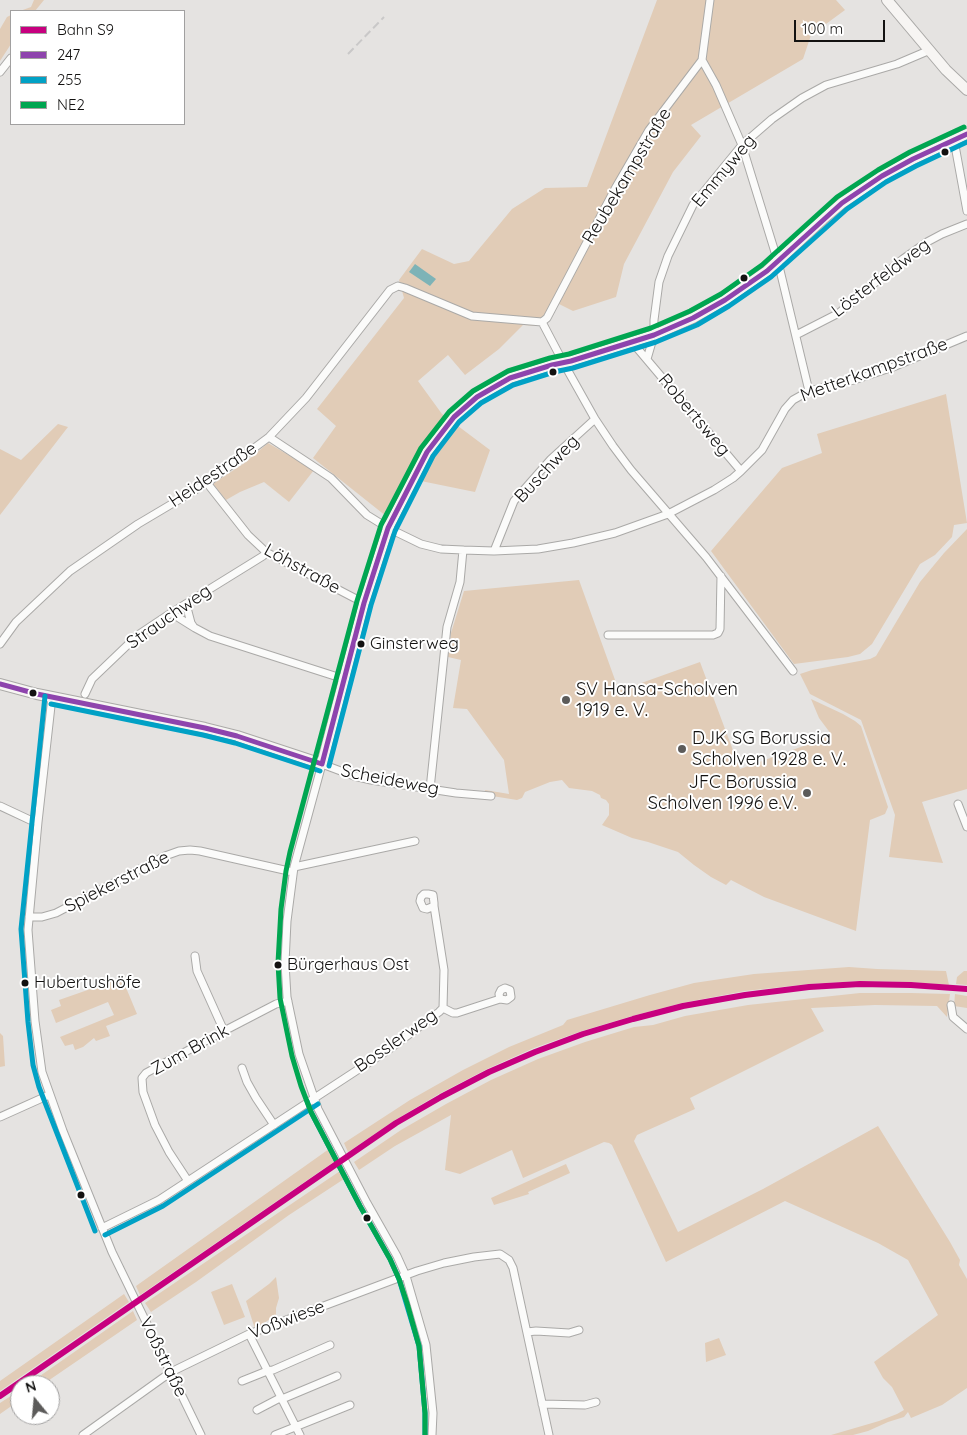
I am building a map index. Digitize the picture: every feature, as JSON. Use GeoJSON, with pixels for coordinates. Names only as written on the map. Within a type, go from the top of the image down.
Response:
{"type":"FeatureCollection","features":[{"type":"Feature","properties":{"kind":"street","name":"Reubekampstraße"},"geometry":{"type":"LineString","coordinates":[[542,322],[547,318],[616,187],[649,130],[702,60],[710,0]]}},
{"type":"Feature","properties":{"kind":"street"},"geometry":{"type":"LineString","coordinates":[[887,0],[946,70],[967,90]]}},
{"type":"Feature","properties":{"kind":"street","name":"Emmyweg"},"geometry":{"type":"LineString","coordinates":[[654,335],[659,282],[668,256],[694,205],[742,145],[772,119],[802,98],[826,85],[897,64],[930,50]]}},
{"type":"Feature","properties":{"kind":"street"},"geometry":{"type":"LineString","coordinates":[[0,72],[10,59]]}},
{"type":"Feature","properties":{"kind":"street"},"geometry":{"type":"LineString","coordinates":[[702,60],[716,85],[742,145],[778,262],[809,391]]}},
{"type":"Feature","properties":{"kind":"street"},"geometry":{"type":"LineString","coordinates":[[432,1435],[433,1413],[426,1345],[414,1301],[406,1276],[394,1250],[367,1203],[314,1098],[299,1054],[288,1001],[285,963],[293,869],[364,602],[388,528],[427,452],[454,417],[477,397],[510,378],[654,335],[693,318],[755,280],[778,262],[808,232],[842,204],[882,176],[967,134]]}},
{"type":"Feature","properties":{"kind":"street"},"geometry":{"type":"LineString","coordinates":[[954,140],[967,211]]}},
{"type":"Feature","properties":{"kind":"street","name":"Lösterfeldweg"},"geometry":{"type":"LineString","coordinates":[[796,335],[839,312],[909,254],[927,242],[967,224]]}},
{"type":"Feature","properties":{"kind":"street","name":"Heidestraße"},"geometry":{"type":"LineString","coordinates":[[0,644],[16,622],[70,571],[138,524],[207,483],[270,437],[306,398],[390,290],[398,286],[405,288],[472,316],[542,322]]}},
{"type":"Feature","properties":{"kind":"street"},"geometry":{"type":"LineString","coordinates":[[542,322],[595,420],[631,470],[721,576],[793,671]]}},
{"type":"Feature","properties":{"kind":"street","name":"Robertsweg"},"geometry":{"type":"LineString","coordinates":[[647,358],[654,335]]}},
{"type":"Feature","properties":{"kind":"street","name":"Metterkampstraße"},"geometry":{"type":"LineString","coordinates":[[270,437],[331,478],[367,515],[388,528],[421,544],[441,549],[463,550],[538,549],[615,533],[668,514],[714,490],[741,471],[762,450],[784,409],[792,400],[809,391],[854,380],[893,367],[967,336]]}},
{"type":"Feature","properties":{"kind":"street","name":"Robertsweg"},"geometry":{"type":"LineString","coordinates":[[632,342],[741,471]]}},
{"type":"Feature","properties":{"kind":"street","name":"Buschweg"},"geometry":{"type":"LineString","coordinates":[[494,550],[514,502],[551,459],[595,420]]}},
{"type":"Feature","properties":{"kind":"street","name":"Löhstraße"},"geometry":{"type":"LineString","coordinates":[[207,483],[248,535],[266,552],[364,602]]}},
{"type":"Feature","properties":{"kind":"street"},"geometry":{"type":"LineString","coordinates":[[430,789],[447,627],[460,582],[463,550]]}},
{"type":"Feature","properties":{"kind":"street","name":"Strauchweg"},"geometry":{"type":"LineString","coordinates":[[85,694],[92,679],[138,636],[266,552]]}},
{"type":"Feature","properties":{"kind":"street"},"geometry":{"type":"LineString","coordinates":[[608,635],[713,635],[718,633],[720,629],[721,576]]}},
{"type":"Feature","properties":{"kind":"street"},"geometry":{"type":"LineString","coordinates":[[186,604],[191,623],[195,628]]}},
{"type":"Feature","properties":{"kind":"street"},"geometry":{"type":"LineString","coordinates":[[171,613],[210,636],[344,679]]}},
{"type":"Feature","properties":{"kind":"street","name":"Scheideweg"},"geometry":{"type":"LineString","coordinates":[[0,684],[237,736],[354,776],[456,793],[491,796]]}},
{"type":"Feature","properties":{"kind":"street","name":"Voßstraße"},"geometry":{"type":"LineString","coordinates":[[52,696],[28,930],[37,1047],[42,1072],[49,1095],[102,1228],[201,1435]]}},
{"type":"Feature","properties":{"kind":"street"},"geometry":{"type":"LineString","coordinates":[[958,804],[967,827]]}},
{"type":"Feature","properties":{"kind":"street"},"geometry":{"type":"LineString","coordinates":[[0,806],[38,822]]}},
{"type":"Feature","properties":{"kind":"street"},"geometry":{"type":"LineString","coordinates":[[293,869],[415,841]]}},
{"type":"Feature","properties":{"kind":"street","name":"Spiekerstraße"},"geometry":{"type":"LineString","coordinates":[[29,917],[42,918],[56,913],[163,857],[179,851],[200,851],[293,869]]}},
{"type":"Feature","properties":{"kind":"street","name":"Bosslerweg"},"geometry":{"type":"LineString","coordinates":[[102,1228],[159,1200],[391,1048],[443,1008],[444,970],[434,906]]}},
{"type":"Feature","properties":{"kind":"street"},"geometry":{"type":"LineString","coordinates":[[195,956],[197,971],[224,1031]]}},
{"type":"Feature","properties":{"kind":"street"},"geometry":{"type":"LineString","coordinates":[[443,1008],[457,1013],[500,999]]}},
{"type":"Feature","properties":{"kind":"street","name":"Zum Brink"},"geometry":{"type":"LineString","coordinates":[[188,1181],[175,1162],[155,1125],[143,1092],[142,1081],[146,1073],[276,1004],[288,1001]]}},
{"type":"Feature","properties":{"kind":"street"},"geometry":{"type":"LineString","coordinates":[[951,1005],[953,1017],[967,1029]]}},
{"type":"Feature","properties":{"kind":"street"},"geometry":{"type":"LineString","coordinates":[[242,1068],[252,1090],[274,1125]]}},
{"type":"Feature","properties":{"kind":"street"},"geometry":{"type":"LineString","coordinates":[[0,1117],[49,1095]]}},
{"type":"Feature","properties":{"kind":"street","name":"Voßwiese"},"geometry":{"type":"LineString","coordinates":[[83,1435],[170,1372],[249,1334],[444,1263],[500,1254],[509,1260],[527,1332]]}},
{"type":"Feature","properties":{"kind":"street"},"geometry":{"type":"LineString","coordinates":[[549,1435],[527,1332],[569,1333],[579,1330]]}},
{"type":"Feature","properties":{"kind":"street"},"geometry":{"type":"LineString","coordinates":[[249,1334],[300,1435]]}},
{"type":"Feature","properties":{"kind":"street"},"geometry":{"type":"LineString","coordinates":[[242,1381],[267,1370],[273,1370],[330,1345]]}},
{"type":"Feature","properties":{"kind":"street"},"geometry":{"type":"LineString","coordinates":[[257,1410],[278,1399],[337,1376]]}},
{"type":"Feature","properties":{"kind":"street"},"geometry":{"type":"LineString","coordinates":[[542,1404],[585,1405],[596,1402]]}},
{"type":"Feature","properties":{"kind":"street"},"geometry":{"type":"LineString","coordinates":[[275,1435],[350,1405]]}},
{"type":"Feature","properties":{"kind":"shaded area"},"geometry":{"type":"Polygon","coordinates":[[[34,0],[44,0],[36,10],[23,10],[31,7],[34,0]]]}},
{"type":"Feature","properties":{"kind":"shaded area"},"geometry":{"type":"Polygon","coordinates":[[[657,0],[836,0],[845,10],[811,35],[803,59],[691,125],[701,136],[673,172],[624,264],[616,297],[573,311],[557,303],[549,319],[538,326],[523,325],[499,349],[465,375],[448,355],[418,381],[442,414],[490,450],[475,492],[416,480],[396,524],[313,458],[336,426],[317,409],[404,298],[399,280],[422,249],[454,264],[469,261],[512,209],[545,188],[587,187],[657,0]]]}},
{"type":"Feature","properties":{"kind":"shaded area"},"geometry":{"type":"Polygon","coordinates":[[[10,16],[10,46],[0,61],[0,29],[7,17],[10,16]]]}},
{"type":"Feature","properties":{"kind":"shaded area"},"geometry":{"type":"Polygon","coordinates":[[[946,394],[967,523],[954,525],[952,537],[935,555],[920,564],[872,644],[860,654],[794,664],[711,551],[782,468],[822,453],[817,434],[946,394]]]}},
{"type":"Feature","properties":{"kind":"shaded area"},"geometry":{"type":"Polygon","coordinates":[[[58,424],[68,427],[0,515],[0,449],[21,460],[58,424]]]}},
{"type":"Feature","properties":{"kind":"shaded area"},"geometry":{"type":"Polygon","coordinates":[[[268,443],[314,470],[289,502],[264,482],[226,500],[214,483],[246,462],[268,443]]]}},
{"type":"Feature","properties":{"kind":"shaded area"},"geometry":{"type":"Polygon","coordinates":[[[967,529],[967,789],[922,802],[943,863],[889,857],[895,815],[861,720],[810,694],[800,674],[870,659],[876,656],[920,582],[967,529]]]}},
{"type":"Feature","properties":{"kind":"shaded area"},"geometry":{"type":"Polygon","coordinates":[[[579,580],[619,691],[700,662],[740,769],[820,740],[831,734],[819,718],[811,699],[843,714],[861,726],[888,807],[885,814],[870,820],[856,931],[764,897],[731,880],[726,885],[711,877],[678,852],[632,838],[602,825],[609,815],[609,804],[600,795],[592,791],[569,788],[562,780],[550,782],[525,792],[522,798],[517,800],[486,795],[485,790],[509,794],[504,760],[467,709],[453,708],[461,660],[448,657],[451,633],[464,591],[579,580]]]}},
{"type":"Feature","properties":{"kind":"shaded area"},"geometry":{"type":"Polygon","coordinates":[[[849,967],[946,971],[949,985],[859,981],[809,984],[745,991],[682,1003],[632,1016],[534,1048],[487,1069],[439,1094],[395,1120],[348,1152],[344,1143],[410,1100],[463,1070],[509,1047],[563,1025],[567,1020],[694,983],[754,974],[849,967]]]}},
{"type":"Feature","properties":{"kind":"shaded area"},"geometry":{"type":"Polygon","coordinates":[[[964,971],[967,971],[967,985],[956,984],[957,977],[964,971]]]}},
{"type":"Feature","properties":{"kind":"shaded area"},"geometry":{"type":"Polygon","coordinates":[[[122,978],[137,1014],[106,1026],[110,1036],[96,1041],[94,1038],[83,1047],[75,1050],[73,1044],[65,1046],[60,1037],[114,1015],[108,1002],[56,1023],[51,1010],[61,1006],[59,1000],[122,978]]]}},
{"type":"Feature","properties":{"kind":"shaded area"},"geometry":{"type":"Polygon","coordinates":[[[860,993],[950,994],[947,1017],[937,1006],[875,1005],[811,1008],[824,1031],[690,1098],[695,1109],[637,1135],[634,1141],[678,1232],[763,1189],[878,1126],[950,1242],[960,1260],[959,1265],[967,1279],[967,1388],[942,1405],[911,1418],[908,1412],[904,1417],[868,1431],[853,1435],[831,1435],[879,1421],[904,1410],[892,1387],[883,1378],[874,1362],[938,1315],[908,1260],[878,1243],[785,1201],[666,1262],[612,1145],[604,1142],[523,1178],[512,1150],[460,1174],[445,1170],[451,1115],[395,1146],[359,1170],[354,1162],[401,1130],[491,1080],[538,1059],[585,1042],[634,1027],[653,1025],[685,1016],[748,1005],[860,993]]]}},
{"type":"Feature","properties":{"kind":"shaded area"},"geometry":{"type":"Polygon","coordinates":[[[955,994],[967,996],[967,1008],[954,1006],[955,994]]]}},
{"type":"Feature","properties":{"kind":"shaded area"},"geometry":{"type":"Polygon","coordinates":[[[0,1033],[3,1036],[5,1066],[0,1067],[0,1033]]]}},
{"type":"Feature","properties":{"kind":"shaded area"},"geometry":{"type":"Polygon","coordinates":[[[329,1149],[335,1161],[140,1295],[136,1286],[329,1149]]]}},
{"type":"Feature","properties":{"kind":"shaded area"},"geometry":{"type":"Polygon","coordinates":[[[566,1164],[570,1173],[528,1192],[529,1194],[494,1205],[491,1198],[566,1164]]]}},
{"type":"Feature","properties":{"kind":"shaded area"},"geometry":{"type":"Polygon","coordinates":[[[340,1171],[344,1179],[289,1215],[151,1312],[145,1303],[340,1171]]]}},
{"type":"Feature","properties":{"kind":"shaded area"},"geometry":{"type":"Polygon","coordinates":[[[276,1277],[279,1298],[276,1315],[255,1329],[246,1301],[276,1277]]]}},
{"type":"Feature","properties":{"kind":"shaded area"},"geometry":{"type":"Polygon","coordinates":[[[232,1284],[245,1317],[224,1325],[211,1292],[232,1284]]]}},
{"type":"Feature","properties":{"kind":"shaded area"},"geometry":{"type":"Polygon","coordinates":[[[124,1294],[129,1302],[23,1375],[10,1375],[10,1384],[0,1391],[0,1381],[124,1294]]]}},
{"type":"Feature","properties":{"kind":"shaded area"},"geometry":{"type":"Polygon","coordinates":[[[133,1311],[137,1320],[57,1375],[41,1375],[133,1311]]]}},
{"type":"Feature","properties":{"kind":"shaded area"},"geometry":{"type":"Polygon","coordinates":[[[719,1338],[726,1355],[706,1362],[705,1343],[719,1338]]]}},
{"type":"Feature","properties":{"kind":"shaded area"},"geometry":{"type":"Polygon","coordinates":[[[10,1396],[10,1407],[0,1414],[0,1403],[10,1396]]]}},
{"type":"Feature","properties":{"kind":"water"},"geometry":{"type":"Polygon","coordinates":[[[415,264],[436,279],[430,286],[409,272],[415,264]]]}},
{"type":"Feature","properties":{"kind":"railway"},"geometry":{"type":"LineString","coordinates":[[348,54],[384,17]]}},
{"type":"Feature","properties":{"kind":"rail line","name":"S9"},"geometry":{"type":"LineString","coordinates":[[0,1396],[396,1123],[489,1072],[535,1052],[583,1034],[633,1019],[683,1006],[745,995],[809,987],[860,984],[967,989]]}},
{"type":"Feature","properties":{"kind":"transit line","name":"NE2"},"geometry":{"type":"LineString","coordinates":[[425,1435],[419,1346],[407,1303],[390,1259],[311,1112],[301,1086],[292,1056],[280,998],[278,963],[281,909],[290,852],[357,601],[381,525],[421,448],[449,412],[473,391],[508,371],[651,328],[690,311],[721,294],[762,265],[837,197],[910,152],[964,127]]}},
{"type":"Feature","properties":{"kind":"transit line","name":"247"},"geometry":{"type":"LineString","coordinates":[[322,764],[364,603],[388,528],[427,452],[454,417],[477,397],[510,378],[654,335],[693,318],[725,300],[767,271],[842,203],[882,176],[913,159],[967,134]]}},
{"type":"Feature","properties":{"kind":"transit line","name":"255"},"geometry":{"type":"LineString","coordinates":[[329,766],[371,605],[395,531],[433,456],[459,422],[481,403],[513,385],[656,342],[697,325],[771,277],[847,209],[886,182],[967,142]]}},
{"type":"Feature","properties":{"kind":"transit line","name":"247"},"geometry":{"type":"LineString","coordinates":[[0,684],[37,694],[205,728],[237,736],[322,764]]}},
{"type":"Feature","properties":{"kind":"transit line","name":"255"},"geometry":{"type":"LineString","coordinates":[[45,696],[21,929],[28,1022],[33,1065],[39,1087],[95,1231]]}},
{"type":"Feature","properties":{"kind":"transit line","name":"255"},"geometry":{"type":"LineString","coordinates":[[51,704],[203,735],[235,743],[320,771]]}},
{"type":"Feature","properties":{"kind":"transit line","name":"255"},"geometry":{"type":"LineString","coordinates":[[307,1101],[399,1279],[419,1346],[425,1435]]}},
{"type":"Feature","properties":{"kind":"transit line","name":"255"},"geometry":{"type":"LineString","coordinates":[[105,1235],[163,1206],[318,1104]]}},
{"type":"Feature","properties":{"kind":"place","name":"Ginsterweg"},"geometry":{"type":"Point","coordinates":[361,644]}},
{"type":"Feature","properties":{"kind":"place","name":"SV Hansa-Scholven 1919 e. V."},"geometry":{"type":"Point","coordinates":[566,700]}},
{"type":"Feature","properties":{"kind":"place","name":"DJK SG Borussia Scholven 1928 e. V."},"geometry":{"type":"Point","coordinates":[682,749]}},
{"type":"Feature","properties":{"kind":"place","name":"JFC Borussia Scholven 1996 e.V."},"geometry":{"type":"Point","coordinates":[807,793]}},
{"type":"Feature","properties":{"kind":"place","name":"Bürgerhaus Ost"},"geometry":{"type":"Point","coordinates":[278,965]}},
{"type":"Feature","properties":{"kind":"place","name":"Hubertushöfe"},"geometry":{"type":"Point","coordinates":[25,983]}}]}
